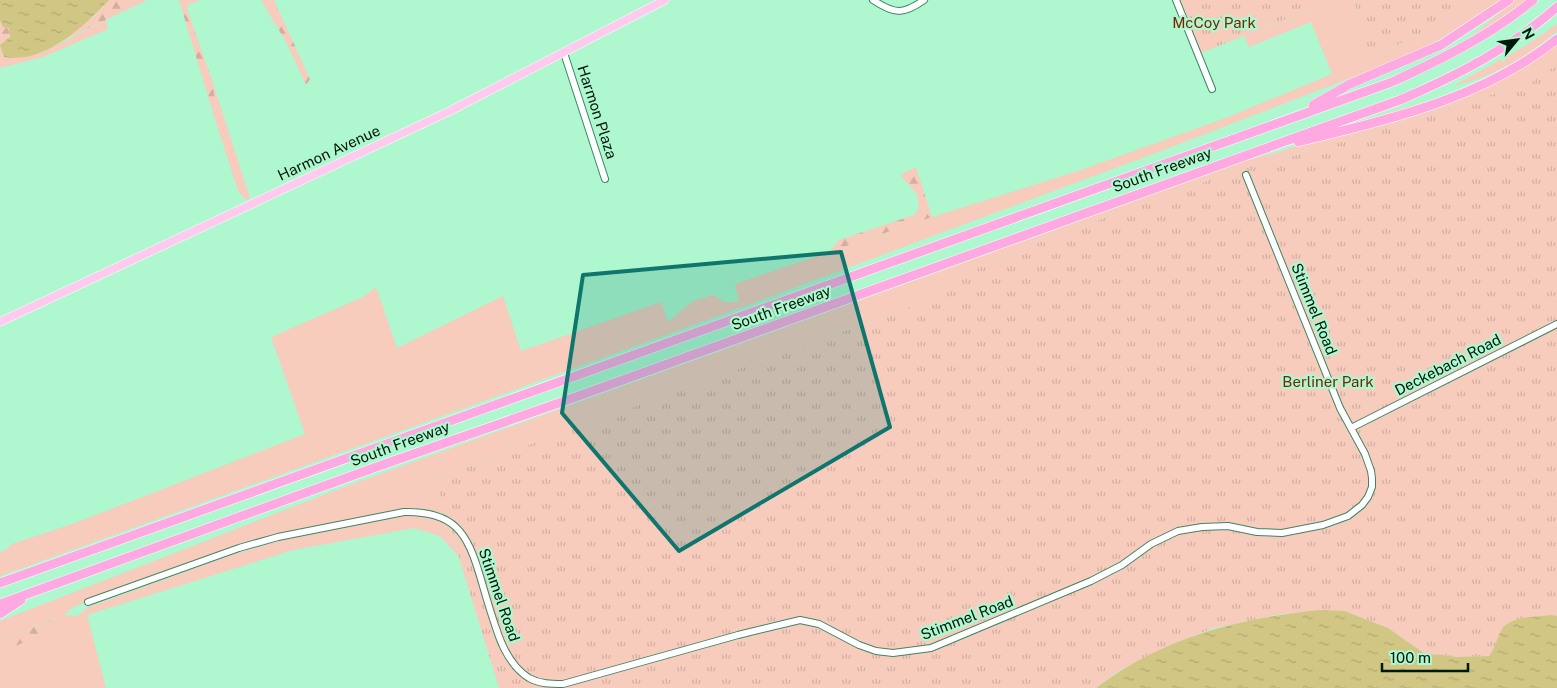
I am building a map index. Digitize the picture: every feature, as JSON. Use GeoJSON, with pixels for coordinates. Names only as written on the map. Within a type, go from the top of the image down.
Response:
{"type":"FeatureCollection","features":[{"type":"Feature","properties":{"kind":"highway"},"geometry":{"type":"LineString","coordinates":[[1293,116],[1350,84],[1441,45],[1509,0]]}},
{"type":"Feature","properties":{"kind":"highway","name":"South Freeway"},"geometry":{"type":"LineString","coordinates":[[0,583],[1293,116],[1392,82],[1424,68],[1493,30],[1533,0]]}},
{"type":"Feature","properties":{"kind":"highway","name":"South Freeway"},"geometry":{"type":"LineString","coordinates":[[0,604],[1400,100],[1479,62],[1518,38],[1557,7]]}},
{"type":"Feature","properties":{"kind":"highway"},"geometry":{"type":"LineString","coordinates":[[1250,154],[1433,106],[1491,81],[1518,66],[1557,39]]}},
{"type":"Feature","properties":{"kind":"highway"},"geometry":{"type":"LineString","coordinates":[[0,614],[29,594]]}},
{"type":"Feature","properties":{"kind":"main road","name":"Harmon Avenue"},"geometry":{"type":"LineString","coordinates":[[0,322],[444,114],[665,0]]}},
{"type":"Feature","properties":{"kind":"street"},"geometry":{"type":"LineString","coordinates":[[873,0],[890,10],[904,12],[924,0]]}},
{"type":"Feature","properties":{"kind":"street"},"geometry":{"type":"LineString","coordinates":[[1176,0],[1212,89]]}},
{"type":"Feature","properties":{"kind":"street","name":"Harmon Plaza"},"geometry":{"type":"LineString","coordinates":[[564,53],[605,179]]}},
{"type":"Feature","properties":{"kind":"street","name":"Stimmel Road"},"geometry":{"type":"LineString","coordinates":[[88,602],[239,548],[278,537],[404,512],[422,512],[439,516],[452,524],[464,536],[473,552],[499,638],[508,657],[519,671],[541,683],[563,684],[738,635],[800,620],[820,624],[859,645],[876,651],[893,653],[931,648],[1091,581],[1122,566],[1151,544],[1178,532],[1202,527],[1228,526],[1257,532],[1282,533],[1323,525],[1348,516],[1362,505],[1368,497],[1372,487],[1371,471],[1360,443],[1340,408],[1246,175]]}},
{"type":"Feature","properties":{"kind":"street","name":"Deckebach Road"},"geometry":{"type":"LineString","coordinates":[[1351,428],[1557,324]]}},
{"type":"Feature","properties":{"kind":"highlighted area"},"geometry":{"type":"Polygon","coordinates":[[[841,252],[890,427],[679,551],[562,413],[583,275],[841,252]]]}},
{"type":"Feature","properties":{"kind":"green space"},"geometry":{"type":"Polygon","coordinates":[[[109,0],[147,0],[62,41],[94,16],[109,0]]]}},
{"type":"Feature","properties":{"kind":"green space"},"geometry":{"type":"Polygon","coordinates":[[[179,0],[201,0],[189,4],[187,9],[213,83],[216,113],[212,110],[179,0]]]}},
{"type":"Feature","properties":{"kind":"green space"},"geometry":{"type":"Polygon","coordinates":[[[261,0],[274,0],[310,79],[306,85],[286,42],[261,0]]]}},
{"type":"Feature","properties":{"kind":"green space","name":"McCoy Park"},"geometry":{"type":"Polygon","coordinates":[[[1179,0],[1333,0],[1201,53],[1179,0]]]}},
{"type":"Feature","properties":{"kind":"green space"},"geometry":{"type":"Polygon","coordinates":[[[1333,0],[1354,0],[1370,58],[1438,25],[1469,0],[1503,0],[1454,32],[1387,64],[1169,148],[721,315],[0,576],[0,552],[12,544],[75,523],[305,434],[271,337],[363,297],[376,287],[397,348],[503,296],[521,351],[661,302],[668,322],[693,301],[713,295],[724,302],[739,302],[735,284],[932,217],[1078,171],[1228,117],[1332,74],[1311,22],[1249,47],[1244,36],[1333,0]]]}},
{"type":"Feature","properties":{"kind":"green space"},"geometry":{"type":"Polygon","coordinates":[[[1354,0],[1469,0],[1438,25],[1370,58],[1354,0]]]}},
{"type":"Feature","properties":{"kind":"green space"},"geometry":{"type":"Polygon","coordinates":[[[1515,0],[1531,0],[1475,37],[1472,36],[1515,0]]]}},
{"type":"Feature","properties":{"kind":"green space"},"geometry":{"type":"Polygon","coordinates":[[[0,20],[3,27],[9,28],[10,37],[0,45],[0,20]]]}},
{"type":"Feature","properties":{"kind":"green space"},"geometry":{"type":"Polygon","coordinates":[[[106,20],[108,29],[43,57],[0,68],[0,45],[4,57],[41,53],[106,20]]]}},
{"type":"Feature","properties":{"kind":"green space"},"geometry":{"type":"Polygon","coordinates":[[[1557,24],[1557,31],[1518,60],[1485,76],[1455,85],[1525,46],[1557,24]]]}},
{"type":"Feature","properties":{"kind":"green space"},"geometry":{"type":"Polygon","coordinates":[[[1557,44],[1557,65],[1532,82],[1316,150],[1238,170],[1171,194],[1050,238],[952,279],[922,303],[435,479],[446,515],[425,509],[406,510],[284,534],[98,596],[72,608],[64,615],[77,616],[88,607],[234,554],[281,540],[402,515],[420,513],[448,523],[458,556],[440,536],[414,528],[293,550],[87,615],[106,688],[0,688],[0,653],[56,628],[56,618],[0,641],[0,621],[336,490],[1248,160],[1279,152],[1383,114],[1470,89],[1557,44]]]}},
{"type":"Feature","properties":{"kind":"green space","name":"Berliner Park"},"geometry":{"type":"Polygon","coordinates":[[[1557,65],[1557,616],[1538,616],[1510,622],[1501,631],[1489,656],[1456,657],[1425,654],[1388,628],[1344,611],[1281,614],[1211,629],[1168,646],[1117,672],[1096,688],[499,688],[435,479],[922,303],[952,279],[1050,238],[1238,170],[1316,150],[1532,82],[1557,65]]]}},
{"type":"Feature","properties":{"kind":"green space"},"geometry":{"type":"Polygon","coordinates":[[[213,83],[250,198],[246,200],[238,191],[212,110],[216,112],[213,83]]]}},
{"type":"Feature","properties":{"kind":"green space"},"geometry":{"type":"Polygon","coordinates":[[[916,167],[932,217],[829,252],[839,240],[914,215],[919,208],[917,194],[900,175],[916,167]]]}},
{"type":"Feature","properties":{"kind":"green space"},"geometry":{"type":"Polygon","coordinates":[[[458,556],[459,557],[495,673],[458,556]]]}},
{"type":"Feature","properties":{"kind":"green space"},"geometry":{"type":"Polygon","coordinates":[[[57,618],[59,622],[56,628],[0,653],[0,641],[57,618]]]}},
{"type":"Feature","properties":{"kind":"water"},"geometry":{"type":"Polygon","coordinates":[[[0,0],[109,0],[75,32],[62,41],[34,55],[19,58],[4,57],[0,45],[10,37],[9,28],[3,27],[0,20],[0,0]]]}},
{"type":"Feature","properties":{"kind":"water"},"geometry":{"type":"Polygon","coordinates":[[[1321,610],[1344,611],[1388,628],[1425,654],[1456,657],[1489,656],[1501,631],[1510,622],[1538,616],[1557,616],[1557,688],[1096,688],[1148,655],[1203,633],[1261,618],[1321,610]]]}}]}
